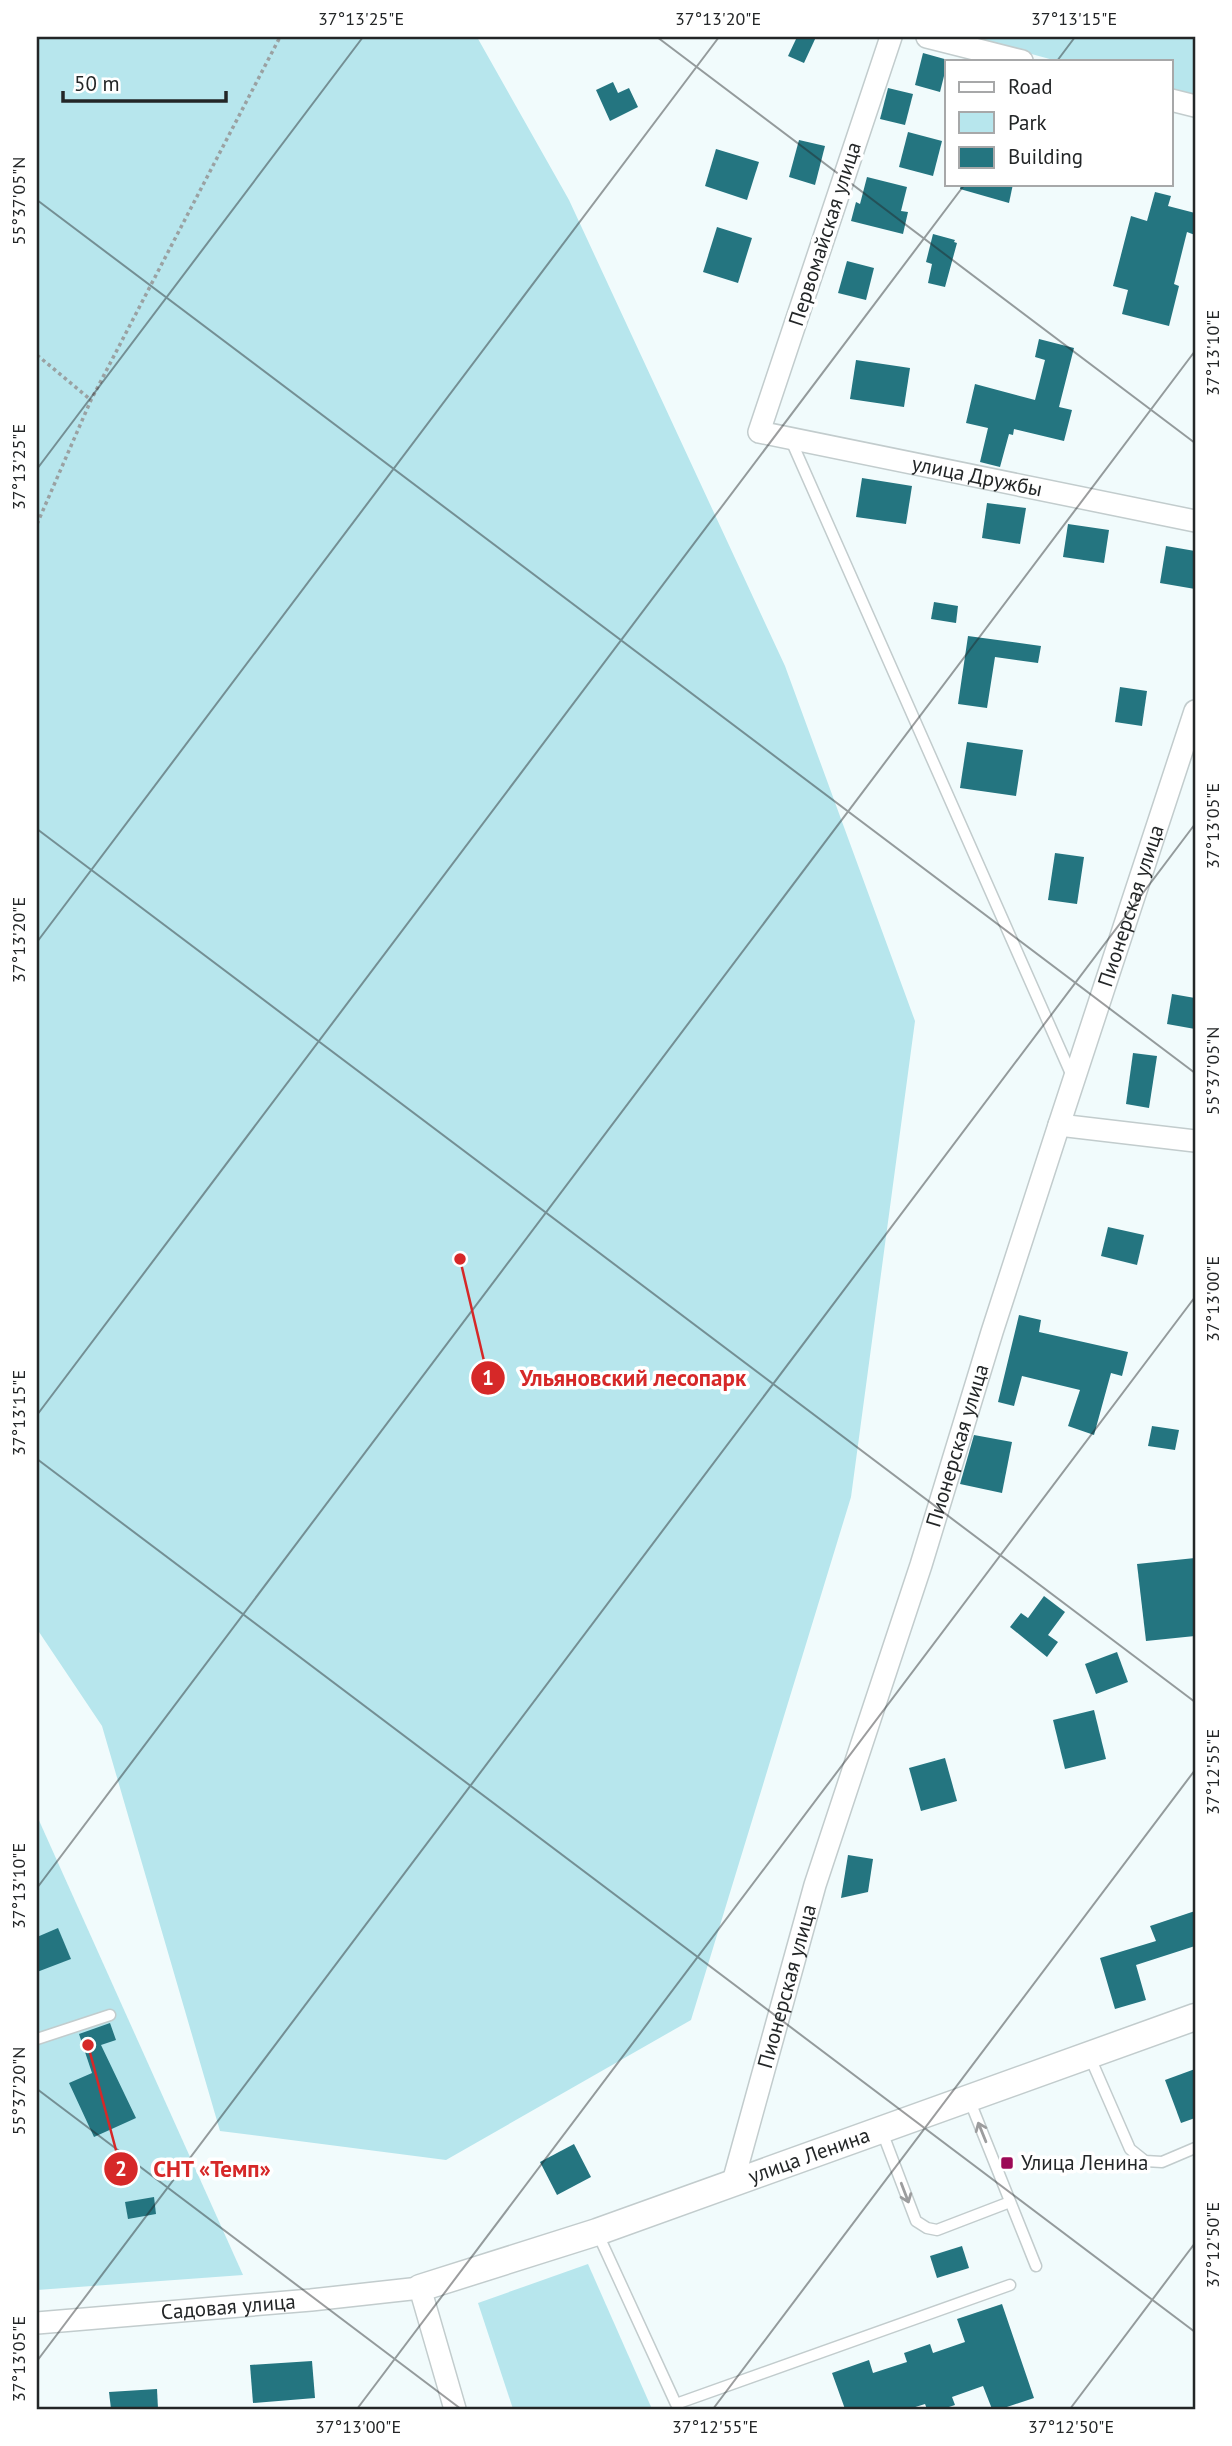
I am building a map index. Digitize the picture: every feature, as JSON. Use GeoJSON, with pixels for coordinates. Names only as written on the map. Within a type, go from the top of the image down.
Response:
{"type":"FeatureCollection","features":[{"type":"Feature","properties":{"kind":"street","name":"Первомайская улица"},"geometry":{"type":"LineString","coordinates":[[759,432],[891,37]]}},
{"type":"Feature","properties":{"kind":"street"},"geometry":{"type":"LineString","coordinates":[[927,37],[1018,60]]}},
{"type":"Feature","properties":{"kind":"street"},"geometry":{"type":"LineString","coordinates":[[1172,100],[1195,106]]}},
{"type":"Feature","properties":{"kind":"street","name":"улица Дружбы"},"geometry":{"type":"LineString","coordinates":[[759,432],[1195,521]]}},
{"type":"Feature","properties":{"kind":"street","name":"Пионерская улица"},"geometry":{"type":"LineString","coordinates":[[733,2182],[815,1885],[1195,711]]}},
{"type":"Feature","properties":{"kind":"street"},"geometry":{"type":"LineString","coordinates":[[1059,1125],[1195,1141]]}},
{"type":"Feature","properties":{"kind":"street","name":"улица Ленина"},"geometry":{"type":"LineString","coordinates":[[420,2288],[597,2232],[1195,2017]]}},
{"type":"Feature","properties":{"kind":"street"},"geometry":{"type":"LineString","coordinates":[[420,2288],[456,2409]]}},
{"type":"Feature","properties":{"kind":"street","name":"Садовая улица"},"geometry":{"type":"LineString","coordinates":[[37,2323],[420,2288]]}},
{"type":"Feature","properties":{"kind":"lane"},"geometry":{"type":"LineString","coordinates":[[790,438],[1074,1079]]}},
{"type":"Feature","properties":{"kind":"lane"},"geometry":{"type":"LineString","coordinates":[[37,2039],[110,2015]]}},
{"type":"Feature","properties":{"kind":"lane"},"geometry":{"type":"LineString","coordinates":[[1089,2055],[1130,2149],[1145,2161],[1162,2162],[1195,2148]]}},
{"type":"Feature","properties":{"kind":"lane"},"geometry":{"type":"LineString","coordinates":[[968,2098],[1036,2266]]}},
{"type":"Feature","properties":{"kind":"lane"},"geometry":{"type":"LineString","coordinates":[[881,2129],[916,2221],[927,2228],[937,2230],[1010,2202]]}},
{"type":"Feature","properties":{"kind":"lane"},"geometry":{"type":"LineString","coordinates":[[597,2232],[676,2404],[1010,2285]]}},
{"type":"Feature","properties":{"kind":"path"},"geometry":{"type":"LineString","coordinates":[[37,524],[91,400],[281,37]]}},
{"type":"Feature","properties":{"kind":"path"},"geometry":{"type":"LineString","coordinates":[[37,355],[91,400]]}},
{"type":"Feature","properties":{"kind":"green space"},"geometry":{"type":"Polygon","coordinates":[[[37,37],[477,37],[569,200],[785,666],[915,1021],[851,1497],[691,2020],[446,2160],[220,2131],[102,1726],[37,1629],[37,37]]]}},
{"type":"Feature","properties":{"kind":"green space"},"geometry":{"type":"Polygon","coordinates":[[[970,37],[1195,37],[1195,100],[1172,93],[1172,60],[1053,60],[970,37]]]}},
{"type":"Feature","properties":{"kind":"green space"},"geometry":{"type":"Polygon","coordinates":[[[37,1816],[243,2275],[37,2290],[37,1816]]]}},
{"type":"Feature","properties":{"kind":"green space"},"geometry":{"type":"Polygon","coordinates":[[[588,2264],[652,2409],[513,2409],[478,2303],[588,2264]]]}},
{"type":"Feature","properties":{"kind":"building"},"geometry":{"type":"Polygon","coordinates":[[[797,37],[816,37],[804,63],[788,56],[797,37]]]}},
{"type":"Feature","properties":{"kind":"building"},"geometry":{"type":"Polygon","coordinates":[[[923,53],[948,60],[945,60],[940,92],[915,85],[923,53]]]}},
{"type":"Feature","properties":{"kind":"building"},"geometry":{"type":"Polygon","coordinates":[[[613,82],[618,93],[629,88],[638,107],[610,121],[596,90],[613,82]]]}},
{"type":"Feature","properties":{"kind":"building"},"geometry":{"type":"Polygon","coordinates":[[[888,88],[913,94],[905,125],[880,119],[888,88]]]}},
{"type":"Feature","properties":{"kind":"building"},"geometry":{"type":"Polygon","coordinates":[[[908,132],[942,141],[933,176],[899,167],[908,132]]]}},
{"type":"Feature","properties":{"kind":"building"},"geometry":{"type":"Polygon","coordinates":[[[799,140],[825,146],[815,185],[789,177],[799,140]]]}},
{"type":"Feature","properties":{"kind":"building"},"geometry":{"type":"Polygon","coordinates":[[[716,149],[759,162],[747,200],[705,186],[716,149]]]}},
{"type":"Feature","properties":{"kind":"building"},"geometry":{"type":"Polygon","coordinates":[[[867,177],[907,187],[901,211],[908,212],[903,234],[851,221],[856,202],[860,204],[867,177]]]}},
{"type":"Feature","properties":{"kind":"building"},"geometry":{"type":"Polygon","coordinates":[[[961,186],[1013,186],[1009,203],[960,189],[961,186]]]}},
{"type":"Feature","properties":{"kind":"building"},"geometry":{"type":"Polygon","coordinates":[[[1155,192],[1171,196],[1168,206],[1195,213],[1195,235],[1187,232],[1174,284],[1179,286],[1169,326],[1122,314],[1128,290],[1113,286],[1131,216],[1147,221],[1155,192]]]}},
{"type":"Feature","properties":{"kind":"building"},"geometry":{"type":"Polygon","coordinates":[[[717,227],[752,238],[738,283],[703,272],[717,227]]]}},
{"type":"Feature","properties":{"kind":"building"},"geometry":{"type":"Polygon","coordinates":[[[933,234],[955,240],[957,243],[945,287],[928,283],[932,264],[926,262],[933,234]]]}},
{"type":"Feature","properties":{"kind":"building"},"geometry":{"type":"Polygon","coordinates":[[[847,261],[874,268],[866,300],[838,293],[847,261]]]}},
{"type":"Feature","properties":{"kind":"building"},"geometry":{"type":"Polygon","coordinates":[[[1039,339],[1074,348],[1059,407],[1072,410],[1064,441],[1014,429],[1013,435],[1009,434],[1000,467],[980,462],[988,428],[966,423],[975,384],[1035,400],[1045,360],[1035,357],[1039,339]]]}},
{"type":"Feature","properties":{"kind":"building"},"geometry":{"type":"Polygon","coordinates":[[[856,360],[910,368],[904,407],[850,399],[856,360]]]}},
{"type":"Feature","properties":{"kind":"building"},"geometry":{"type":"Polygon","coordinates":[[[862,478],[912,486],[906,524],[856,517],[862,478]]]}},
{"type":"Feature","properties":{"kind":"building"},"geometry":{"type":"Polygon","coordinates":[[[987,503],[1026,508],[1020,544],[982,538],[987,503]]]}},
{"type":"Feature","properties":{"kind":"building"},"geometry":{"type":"Polygon","coordinates":[[[1068,524],[1109,530],[1104,563],[1063,557],[1068,524]]]}},
{"type":"Feature","properties":{"kind":"building"},"geometry":{"type":"Polygon","coordinates":[[[1166,546],[1195,551],[1195,589],[1160,583],[1166,546]]]}},
{"type":"Feature","properties":{"kind":"building"},"geometry":{"type":"Polygon","coordinates":[[[934,602],[958,606],[956,623],[931,619],[934,602]]]}},
{"type":"Feature","properties":{"kind":"building"},"geometry":{"type":"Polygon","coordinates":[[[968,636],[1041,646],[1038,663],[995,657],[987,708],[958,704],[968,636]]]}},
{"type":"Feature","properties":{"kind":"building"},"geometry":{"type":"Polygon","coordinates":[[[1120,687],[1147,691],[1142,726],[1115,722],[1120,687]]]}},
{"type":"Feature","properties":{"kind":"building"},"geometry":{"type":"Polygon","coordinates":[[[967,742],[1023,750],[1016,796],[960,788],[967,742]]]}},
{"type":"Feature","properties":{"kind":"building"},"geometry":{"type":"Polygon","coordinates":[[[1055,853],[1084,857],[1077,904],[1048,900],[1055,853]]]}},
{"type":"Feature","properties":{"kind":"building"},"geometry":{"type":"Polygon","coordinates":[[[1172,994],[1195,998],[1195,1029],[1167,1024],[1172,994]]]}},
{"type":"Feature","properties":{"kind":"building"},"geometry":{"type":"Polygon","coordinates":[[[1133,1053],[1157,1056],[1149,1108],[1126,1104],[1133,1053]]]}},
{"type":"Feature","properties":{"kind":"building"},"geometry":{"type":"Polygon","coordinates":[[[1108,1227],[1144,1235],[1137,1265],[1101,1256],[1108,1227]]]}},
{"type":"Feature","properties":{"kind":"building"},"geometry":{"type":"Polygon","coordinates":[[[1019,1315],[1041,1320],[1039,1332],[1128,1352],[1122,1376],[1111,1373],[1094,1435],[1068,1426],[1080,1390],[1022,1376],[1014,1406],[998,1402],[1019,1315]]]}},
{"type":"Feature","properties":{"kind":"building"},"geometry":{"type":"Polygon","coordinates":[[[1152,1426],[1179,1430],[1175,1450],[1148,1446],[1152,1426]]]}},
{"type":"Feature","properties":{"kind":"building"},"geometry":{"type":"Polygon","coordinates":[[[974,1435],[1012,1442],[1002,1493],[960,1484],[974,1435]]]}},
{"type":"Feature","properties":{"kind":"building"},"geometry":{"type":"Polygon","coordinates":[[[1195,1558],[1195,1636],[1146,1641],[1137,1564],[1195,1558]]]}},
{"type":"Feature","properties":{"kind":"building"},"geometry":{"type":"Polygon","coordinates":[[[1044,1596],[1065,1612],[1048,1635],[1058,1642],[1047,1657],[1010,1627],[1021,1613],[1028,1618],[1044,1596]]]}},
{"type":"Feature","properties":{"kind":"building"},"geometry":{"type":"Polygon","coordinates":[[[1117,1652],[1128,1682],[1096,1694],[1085,1664],[1117,1652]]]}},
{"type":"Feature","properties":{"kind":"building"},"geometry":{"type":"Polygon","coordinates":[[[1094,1710],[1106,1759],[1065,1769],[1053,1720],[1094,1710]]]}},
{"type":"Feature","properties":{"kind":"building"},"geometry":{"type":"Polygon","coordinates":[[[945,1758],[957,1801],[921,1811],[909,1768],[945,1758]]]}},
{"type":"Feature","properties":{"kind":"building"},"geometry":{"type":"Polygon","coordinates":[[[848,1855],[873,1859],[868,1892],[841,1898],[848,1855]]]}},
{"type":"Feature","properties":{"kind":"building"},"geometry":{"type":"Polygon","coordinates":[[[1195,1911],[1195,1946],[1136,1965],[1146,2000],[1115,2009],[1100,1958],[1156,1941],[1150,1926],[1195,1911]]]}},
{"type":"Feature","properties":{"kind":"building"},"geometry":{"type":"Polygon","coordinates":[[[58,1928],[71,1959],[37,1972],[37,1937],[58,1928]]]}},
{"type":"Feature","properties":{"kind":"building"},"geometry":{"type":"Polygon","coordinates":[[[110,2023],[116,2040],[101,2045],[136,2118],[94,2137],[69,2083],[92,2073],[79,2034],[110,2023]]]}},
{"type":"Feature","properties":{"kind":"building"},"geometry":{"type":"Polygon","coordinates":[[[1195,2069],[1195,2118],[1181,2123],[1165,2080],[1195,2069]]]}},
{"type":"Feature","properties":{"kind":"building"},"geometry":{"type":"Polygon","coordinates":[[[574,2144],[591,2177],[557,2195],[540,2162],[574,2144]]]}},
{"type":"Feature","properties":{"kind":"building"},"geometry":{"type":"Polygon","coordinates":[[[154,2197],[156,2214],[128,2219],[125,2202],[154,2197]]]}},
{"type":"Feature","properties":{"kind":"building"},"geometry":{"type":"Polygon","coordinates":[[[962,2246],[969,2268],[937,2278],[930,2256],[962,2246]]]}},
{"type":"Feature","properties":{"kind":"building"},"geometry":{"type":"Polygon","coordinates":[[[1002,2304],[1034,2398],[1001,2409],[992,2409],[983,2386],[952,2397],[955,2405],[943,2409],[927,2409],[925,2404],[909,2409],[845,2409],[832,2373],[869,2360],[873,2373],[907,2362],[904,2353],[930,2344],[933,2353],[965,2342],[957,2319],[1002,2304]]]}},
{"type":"Feature","properties":{"kind":"building"},"geometry":{"type":"Polygon","coordinates":[[[312,2361],[315,2398],[253,2403],[250,2365],[312,2361]]]}},
{"type":"Feature","properties":{"kind":"building"},"geometry":{"type":"Polygon","coordinates":[[[157,2389],[158,2409],[111,2409],[109,2392],[157,2389]]]}},
{"type":"Feature","properties":{"kind":"place","name":"Ульяновский лесопарк"},"geometry":{"type":"Point","coordinates":[460,1259]}},
{"type":"Feature","properties":{"kind":"place","name":"СНТ «Темп»"},"geometry":{"type":"Point","coordinates":[88,2045]}},
{"type":"Feature","properties":{"kind":"place","name":"Улица Ленина"},"geometry":{"type":"Point","coordinates":[1007,2163]}}]}
